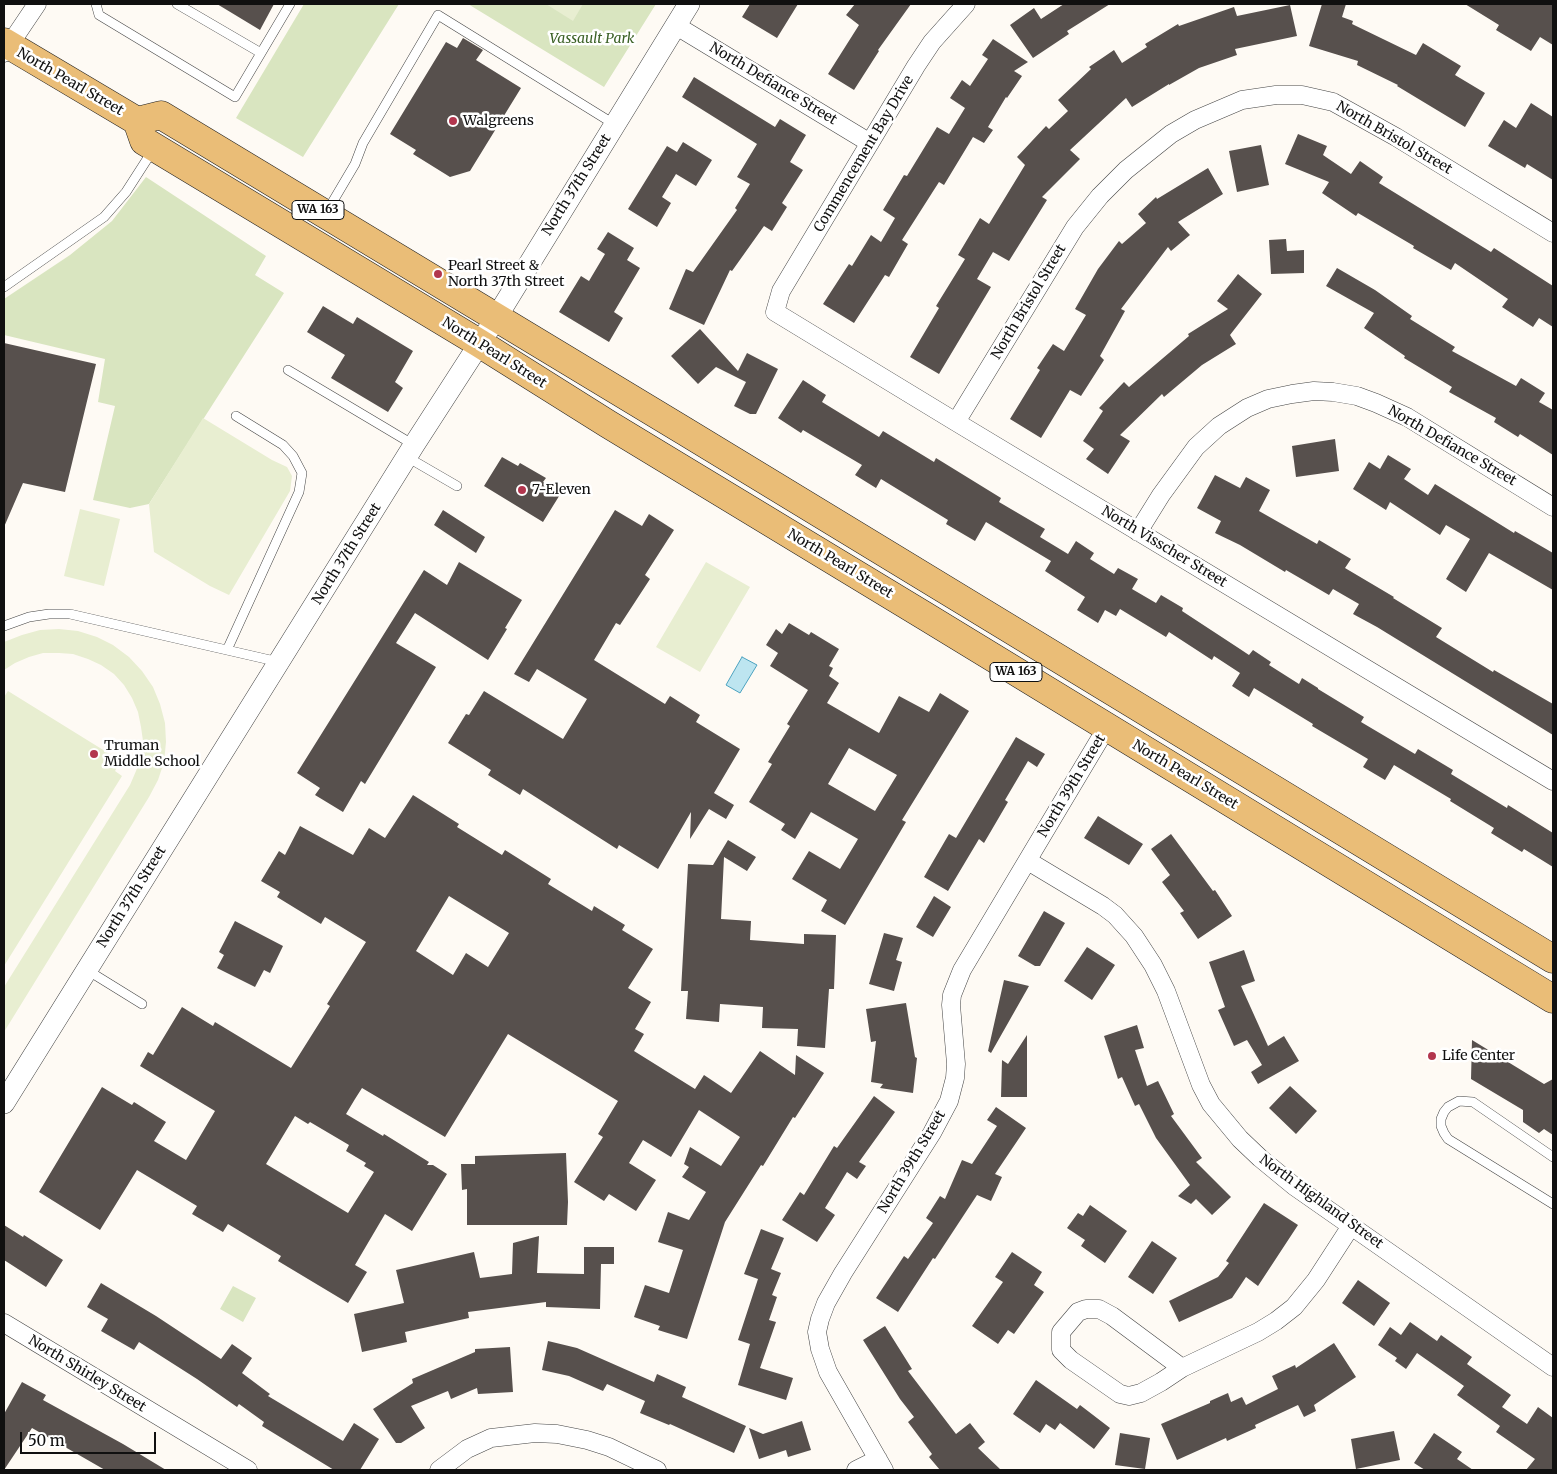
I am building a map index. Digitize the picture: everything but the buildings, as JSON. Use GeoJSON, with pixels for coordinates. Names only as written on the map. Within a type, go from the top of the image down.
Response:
{"type":"FeatureCollection","features":[{"type":"Feature","properties":{"kind":"main road","name":"North Pearl Street"},"geometry":{"type":"LineString","coordinates":[[6,48],[137,121],[144,141],[479,343],[594,416],[1553,999]]}},
{"type":"Feature","properties":{"kind":"main road","name":"North Pearl Street"},"geometry":{"type":"LineString","coordinates":[[137,121],[161,115],[1553,959]]}},
{"type":"Feature","properties":{"kind":"street"},"geometry":{"type":"LineString","coordinates":[[6,48],[37,4]]}},
{"type":"Feature","properties":{"kind":"street","name":"North 37th Street"},"geometry":{"type":"LineString","coordinates":[[4,1103],[410,451],[496,318],[689,4]]}},
{"type":"Feature","properties":{"kind":"street","name":"Commencement Bay Drive"},"geometry":{"type":"LineString","coordinates":[[775,312],[781,291],[932,42],[966,4]]}},
{"type":"Feature","properties":{"kind":"street","name":"North Defiance Street"},"geometry":{"type":"LineString","coordinates":[[675,26],[870,143]]}},
{"type":"Feature","properties":{"kind":"street","name":"North Bristol Street"},"geometry":{"type":"LineString","coordinates":[[956,422],[1075,228],[1100,196],[1126,170],[1171,134],[1195,120],[1242,100],[1276,94],[1302,95],[1333,102],[1396,137],[1553,233]]}},
{"type":"Feature","properties":{"kind":"street","name":"North Visscher Street"},"geometry":{"type":"LineString","coordinates":[[775,312],[1553,781]]}},
{"type":"Feature","properties":{"kind":"street","name":"North Defiance Street"},"geometry":{"type":"LineString","coordinates":[[1138,532],[1161,495],[1196,447],[1220,426],[1240,412],[1268,399],[1314,391],[1357,396],[1407,417],[1553,507]]}},
{"type":"Feature","properties":{"kind":"street","name":"North 39th Street"},"geometry":{"type":"LineString","coordinates":[[881,1465],[828,1372],[820,1350],[817,1332],[820,1318],[843,1273],[932,1133],[949,1101],[955,1078],[956,1064],[950,1015],[952,995],[962,970],[1107,727]]}},
{"type":"Feature","properties":{"kind":"street","name":"North Highland Street"},"geometry":{"type":"LineString","coordinates":[[1028,861],[1097,902],[1115,915],[1146,951],[1169,999],[1201,1085],[1211,1104],[1240,1139],[1294,1186],[1553,1367]]}},
{"type":"Feature","properties":{"kind":"street"},"geometry":{"type":"LineString","coordinates":[[1182,1368],[1112,1316],[1099,1309],[1078,1312],[1061,1332],[1061,1350],[1071,1360],[1120,1394],[1129,1396],[1141,1393],[1182,1368],[1258,1332],[1294,1307],[1316,1280],[1351,1226]]}},
{"type":"Feature","properties":{"kind":"street","name":"North Shirley Street"},"geometry":{"type":"LineString","coordinates":[[4,1323],[248,1470]]}},
{"type":"Feature","properties":{"kind":"street"},"geometry":{"type":"LineString","coordinates":[[439,1470],[467,1449],[491,1438],[535,1433],[557,1434],[587,1440],[609,1447],[657,1470]]}},
{"type":"Feature","properties":{"kind":"street"},"geometry":{"type":"LineString","coordinates":[[856,1470],[881,1465]]}},
{"type":"Feature","properties":{"kind":"lane"},"geometry":{"type":"LineString","coordinates":[[96,4],[100,15],[236,97],[290,4]]}},
{"type":"Feature","properties":{"kind":"lane"},"geometry":{"type":"LineString","coordinates":[[178,4],[261,53]]}},
{"type":"Feature","properties":{"kind":"lane"},"geometry":{"type":"LineString","coordinates":[[325,214],[355,164],[363,143],[438,15],[614,124]]}},
{"type":"Feature","properties":{"kind":"lane"},"geometry":{"type":"LineString","coordinates":[[4,287],[104,217],[126,192],[155,147]]}},
{"type":"Feature","properties":{"kind":"lane"},"geometry":{"type":"LineString","coordinates":[[288,370],[410,451],[457,486]]}},
{"type":"Feature","properties":{"kind":"lane"},"geometry":{"type":"LineString","coordinates":[[226,650],[298,492],[302,473],[293,456],[283,445],[236,416]]}},
{"type":"Feature","properties":{"kind":"lane"},"geometry":{"type":"LineString","coordinates":[[4,626],[29,617],[49,614],[70,614],[279,662]]}},
{"type":"Feature","properties":{"kind":"lane"},"geometry":{"type":"LineString","coordinates":[[87,970],[142,1004]]}},
{"type":"Feature","properties":{"kind":"lane"},"geometry":{"type":"LineString","coordinates":[[1553,1157],[1473,1102],[1460,1100],[1448,1107],[1441,1119],[1441,1126],[1448,1139],[1553,1204]]}},
{"type":"Feature","properties":{"kind":"green space"},"geometry":{"type":"Polygon","coordinates":[[[304,4],[399,4],[303,157],[236,118],[304,4]]]}},
{"type":"Feature","properties":{"kind":"green space","name":"Vassault Park"},"geometry":{"type":"Polygon","coordinates":[[[468,4],[656,4],[604,87],[468,4]]]}},
{"type":"Feature","properties":{"kind":"green space"},"geometry":{"type":"Polygon","coordinates":[[[546,4],[583,4],[573,21],[546,4]]]}},
{"type":"Feature","properties":{"kind":"green space"},"geometry":{"type":"Polygon","coordinates":[[[146,177],[266,256],[255,275],[284,293],[149,504],[130,508],[93,500],[115,406],[98,402],[105,359],[4,335],[4,299],[70,255],[112,221],[146,177]]]}},
{"type":"Feature","properties":{"kind":"green space"},"geometry":{"type":"Polygon","coordinates":[[[203,418],[272,460],[287,467],[292,476],[290,491],[229,595],[210,586],[154,552],[149,504],[203,418]]]}},
{"type":"Feature","properties":{"kind":"green space"},"geometry":{"type":"Polygon","coordinates":[[[80,509],[120,519],[104,586],[64,576],[80,509]]]}},
{"type":"Feature","properties":{"kind":"green space"},"geometry":{"type":"Polygon","coordinates":[[[706,562],[750,587],[700,672],[656,647],[706,562]]]}},
{"type":"Feature","properties":{"kind":"green space"},"geometry":{"type":"Polygon","coordinates":[[[40,630],[78,631],[113,645],[129,657],[142,671],[153,687],[165,723],[164,762],[158,780],[149,797],[4,1032],[4,987],[130,785],[141,757],[143,741],[141,727],[138,712],[132,698],[114,674],[101,665],[73,654],[43,653],[15,663],[4,670],[4,642],[40,630]]]}},
{"type":"Feature","properties":{"kind":"green space"},"geometry":{"type":"Polygon","coordinates":[[[8,691],[121,761],[115,771],[122,776],[4,966],[4,697],[8,691]]]}},
{"type":"Feature","properties":{"kind":"green space"},"geometry":{"type":"Polygon","coordinates":[[[233,1286],[256,1298],[243,1322],[220,1309],[233,1286]]]}},
{"type":"Feature","properties":{"kind":"water"},"geometry":{"type":"Polygon","coordinates":[[[742,657],[757,665],[740,693],[726,685],[742,657]]]}},
{"type":"Feature","properties":{"kind":"place","name":"Walgreens"},"geometry":{"type":"Point","coordinates":[453,121]}},
{"type":"Feature","properties":{"kind":"place","name":"Pearl Street & North 37th Street"},"geometry":{"type":"Point","coordinates":[438,274]}},
{"type":"Feature","properties":{"kind":"place","name":"7-Eleven"},"geometry":{"type":"Point","coordinates":[522,490]}},
{"type":"Feature","properties":{"kind":"place","name":"Truman Middle School"},"geometry":{"type":"Point","coordinates":[94,754]}},
{"type":"Feature","properties":{"kind":"place","name":"Life Center"},"geometry":{"type":"Point","coordinates":[1432,1056]}}]}
